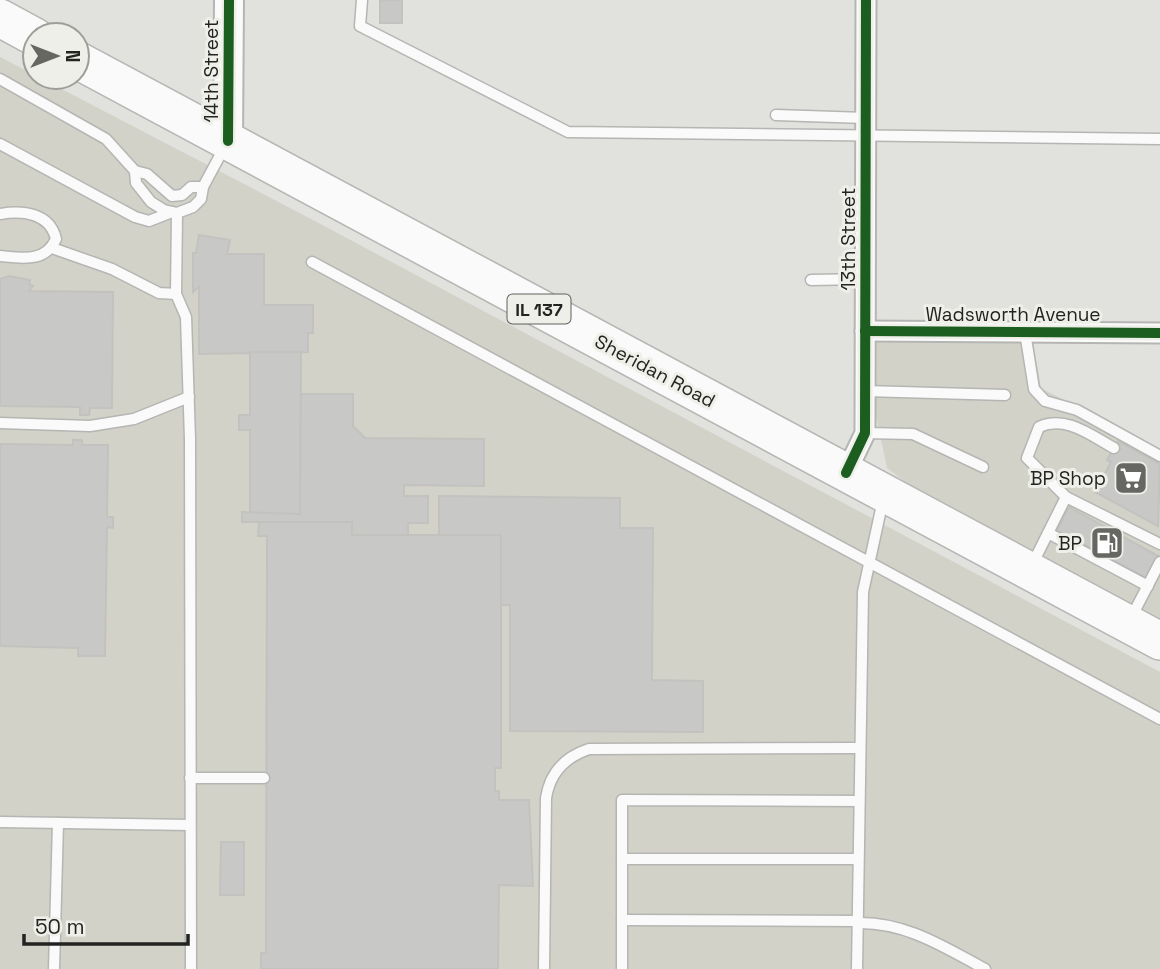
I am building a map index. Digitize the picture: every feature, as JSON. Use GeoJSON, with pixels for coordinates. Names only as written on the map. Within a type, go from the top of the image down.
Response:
{"type":"FeatureCollection","features":[{"type":"Feature","properties":{"kind":"highway"},"geometry":{"type":"LineString","coordinates":[[0,18],[21,29]]}},
{"type":"Feature","properties":{"kind":"highway","name":"Sheridan Road"},"geometry":{"type":"LineString","coordinates":[[91,68],[1160,641]]}},
{"type":"Feature","properties":{"kind":"street","name":"14th Street"},"geometry":{"type":"LineString","coordinates":[[228,141],[229,0]]}},
{"type":"Feature","properties":{"kind":"street","name":"13th Street"},"geometry":{"type":"LineString","coordinates":[[846,473],[865,433],[866,0]]}},
{"type":"Feature","properties":{"kind":"street","name":"Wadsworth Avenue"},"geometry":{"type":"LineString","coordinates":[[865,331],[1160,333]]}},
{"type":"Feature","properties":{"kind":"lane"},"geometry":{"type":"LineString","coordinates":[[362,0],[360,26],[568,132],[865,127],[1160,139]]}},
{"type":"Feature","properties":{"kind":"lane"},"geometry":{"type":"LineString","coordinates":[[0,79],[106,139],[135,171],[148,174],[172,196],[181,195],[191,187],[203,187]]}},
{"type":"Feature","properties":{"kind":"lane"},"geometry":{"type":"LineString","coordinates":[[776,115],[865,127]]}},
{"type":"Feature","properties":{"kind":"lane"},"geometry":{"type":"LineString","coordinates":[[0,144],[135,217],[149,221],[193,207],[201,199],[203,187],[228,141]]}},
{"type":"Feature","properties":{"kind":"lane"},"geometry":{"type":"LineString","coordinates":[[135,171],[136,183],[151,202],[174,212]]}},
{"type":"Feature","properties":{"kind":"lane"},"geometry":{"type":"LineString","coordinates":[[174,212],[176,294],[186,317],[188,397],[191,969]]}},
{"type":"Feature","properties":{"kind":"lane"},"geometry":{"type":"LineString","coordinates":[[0,214],[26,213],[39,216],[56,239],[52,247],[41,256],[0,256]]}},
{"type":"Feature","properties":{"kind":"lane"},"geometry":{"type":"LineString","coordinates":[[52,247],[111,269],[159,293],[176,294]]}},
{"type":"Feature","properties":{"kind":"lane"},"geometry":{"type":"LineString","coordinates":[[312,262],[1160,719]]}},
{"type":"Feature","properties":{"kind":"lane"},"geometry":{"type":"LineString","coordinates":[[811,280],[865,279]]}},
{"type":"Feature","properties":{"kind":"lane"},"geometry":{"type":"LineString","coordinates":[[1025,332],[1034,389],[1045,401],[1077,410],[1160,456]]}},
{"type":"Feature","properties":{"kind":"lane"},"geometry":{"type":"LineString","coordinates":[[865,391],[1005,395]]}},
{"type":"Feature","properties":{"kind":"lane"},"geometry":{"type":"LineString","coordinates":[[0,423],[90,426],[134,419],[188,397]]}},
{"type":"Feature","properties":{"kind":"lane"},"geometry":{"type":"LineString","coordinates":[[1114,448],[1067,423],[1051,422],[1039,427],[1027,458],[1066,497],[1160,544]]}},
{"type":"Feature","properties":{"kind":"lane"},"geometry":{"type":"LineString","coordinates":[[865,433],[913,434],[984,467]]}},
{"type":"Feature","properties":{"kind":"lane"},"geometry":{"type":"LineString","coordinates":[[858,969],[863,593],[884,493]]}},
{"type":"Feature","properties":{"kind":"lane"},"geometry":{"type":"LineString","coordinates":[[1029,571],[1066,497]]}},
{"type":"Feature","properties":{"kind":"lane"},"geometry":{"type":"LineString","coordinates":[[1048,533],[1148,586]]}},
{"type":"Feature","properties":{"kind":"lane"},"geometry":{"type":"LineString","coordinates":[[1128,624],[1160,562]]}},
{"type":"Feature","properties":{"kind":"lane"},"geometry":{"type":"LineString","coordinates":[[544,969],[546,798],[549,781],[573,754],[589,749],[860,748]]}},
{"type":"Feature","properties":{"kind":"lane"},"geometry":{"type":"LineString","coordinates":[[190,778],[264,778]]}},
{"type":"Feature","properties":{"kind":"lane"},"geometry":{"type":"LineString","coordinates":[[622,969],[622,800],[859,801]]}},
{"type":"Feature","properties":{"kind":"lane"},"geometry":{"type":"LineString","coordinates":[[0,822],[190,825]]}},
{"type":"Feature","properties":{"kind":"lane"},"geometry":{"type":"LineString","coordinates":[[54,969],[58,823]]}},
{"type":"Feature","properties":{"kind":"lane"},"geometry":{"type":"LineString","coordinates":[[622,859],[858,859]]}},
{"type":"Feature","properties":{"kind":"lane"},"geometry":{"type":"LineString","coordinates":[[622,919],[876,922],[919,933],[985,969]]}},
{"type":"Feature","properties":{"kind":"shaded area"},"geometry":{"type":"Polygon","coordinates":[[[0,57],[21,68],[21,91],[65,91],[311,219],[1160,672],[1160,969],[0,969],[0,57]]]}},
{"type":"Feature","properties":{"kind":"shaded area"},"geometry":{"type":"Polygon","coordinates":[[[877,328],[1032,336],[1041,388],[1160,451],[1160,618],[904,481],[887,468],[876,415],[877,328]]]}},
{"type":"Feature","properties":{"kind":"building"},"geometry":{"type":"Polygon","coordinates":[[[380,0],[402,0],[402,23],[380,23],[380,0]]]}},
{"type":"Feature","properties":{"kind":"building"},"geometry":{"type":"Polygon","coordinates":[[[199,235],[230,240],[227,254],[264,254],[264,305],[313,305],[313,333],[308,333],[308,352],[199,354],[199,287],[193,292],[193,253],[196,253],[199,235]]]}},
{"type":"Feature","properties":{"kind":"building"},"geometry":{"type":"Polygon","coordinates":[[[9,276],[30,280],[29,284],[33,286],[29,291],[113,292],[112,408],[90,408],[89,415],[80,415],[80,407],[0,406],[0,279],[9,276]]]}},
{"type":"Feature","properties":{"kind":"building"},"geometry":{"type":"Polygon","coordinates":[[[250,352],[301,352],[300,514],[250,514],[250,430],[239,430],[239,415],[250,415],[250,352]]]}},
{"type":"Feature","properties":{"kind":"building"},"geometry":{"type":"Polygon","coordinates":[[[301,394],[353,394],[353,426],[365,438],[484,439],[484,486],[404,485],[404,496],[428,496],[428,523],[408,523],[408,535],[352,535],[352,522],[242,522],[242,512],[300,514],[301,394]]]}},
{"type":"Feature","properties":{"kind":"building"},"geometry":{"type":"Polygon","coordinates":[[[73,440],[82,440],[82,445],[108,445],[107,517],[113,517],[113,528],[107,527],[105,656],[78,656],[78,648],[0,646],[0,444],[73,445],[73,440]]]}},
{"type":"Feature","properties":{"kind":"building","name":"BP Shop"},"geometry":{"type":"Polygon","coordinates":[[[1118,441],[1160,464],[1158,526],[1095,492],[1111,462],[1107,460],[1118,441]]]}},
{"type":"Feature","properties":{"kind":"building"},"geometry":{"type":"Polygon","coordinates":[[[439,496],[620,498],[620,528],[653,528],[652,680],[703,681],[703,732],[510,731],[510,605],[501,605],[501,535],[439,535],[439,496]]]}},
{"type":"Feature","properties":{"kind":"building","name":"BP"},"geometry":{"type":"Polygon","coordinates":[[[1069,507],[1158,556],[1146,578],[1057,530],[1069,507]]]}},
{"type":"Feature","properties":{"kind":"building"},"geometry":{"type":"Polygon","coordinates":[[[259,522],[352,522],[352,535],[501,535],[501,768],[495,768],[495,791],[499,791],[499,800],[529,800],[533,886],[499,885],[498,969],[261,969],[261,953],[266,953],[267,536],[258,536],[259,522]]]}},
{"type":"Feature","properties":{"kind":"building"},"geometry":{"type":"Polygon","coordinates":[[[221,842],[244,842],[244,895],[220,895],[221,842]]]}},
{"type":"Feature","properties":{"kind":"cycle path"},"geometry":{"type":"LineString","coordinates":[[228,141],[229,0]]}},
{"type":"Feature","properties":{"kind":"cycle path"},"geometry":{"type":"LineString","coordinates":[[846,473],[865,433],[866,0]]}},
{"type":"Feature","properties":{"kind":"cycle path"},"geometry":{"type":"LineString","coordinates":[[865,331],[1160,333]]}},
{"type":"Feature","properties":{"kind":"place","name":"BP Shop"},"geometry":{"type":"Point","coordinates":[1131,478]}},
{"type":"Feature","properties":{"kind":"place","name":"BP"},"geometry":{"type":"Point","coordinates":[1107,543]}}]}
